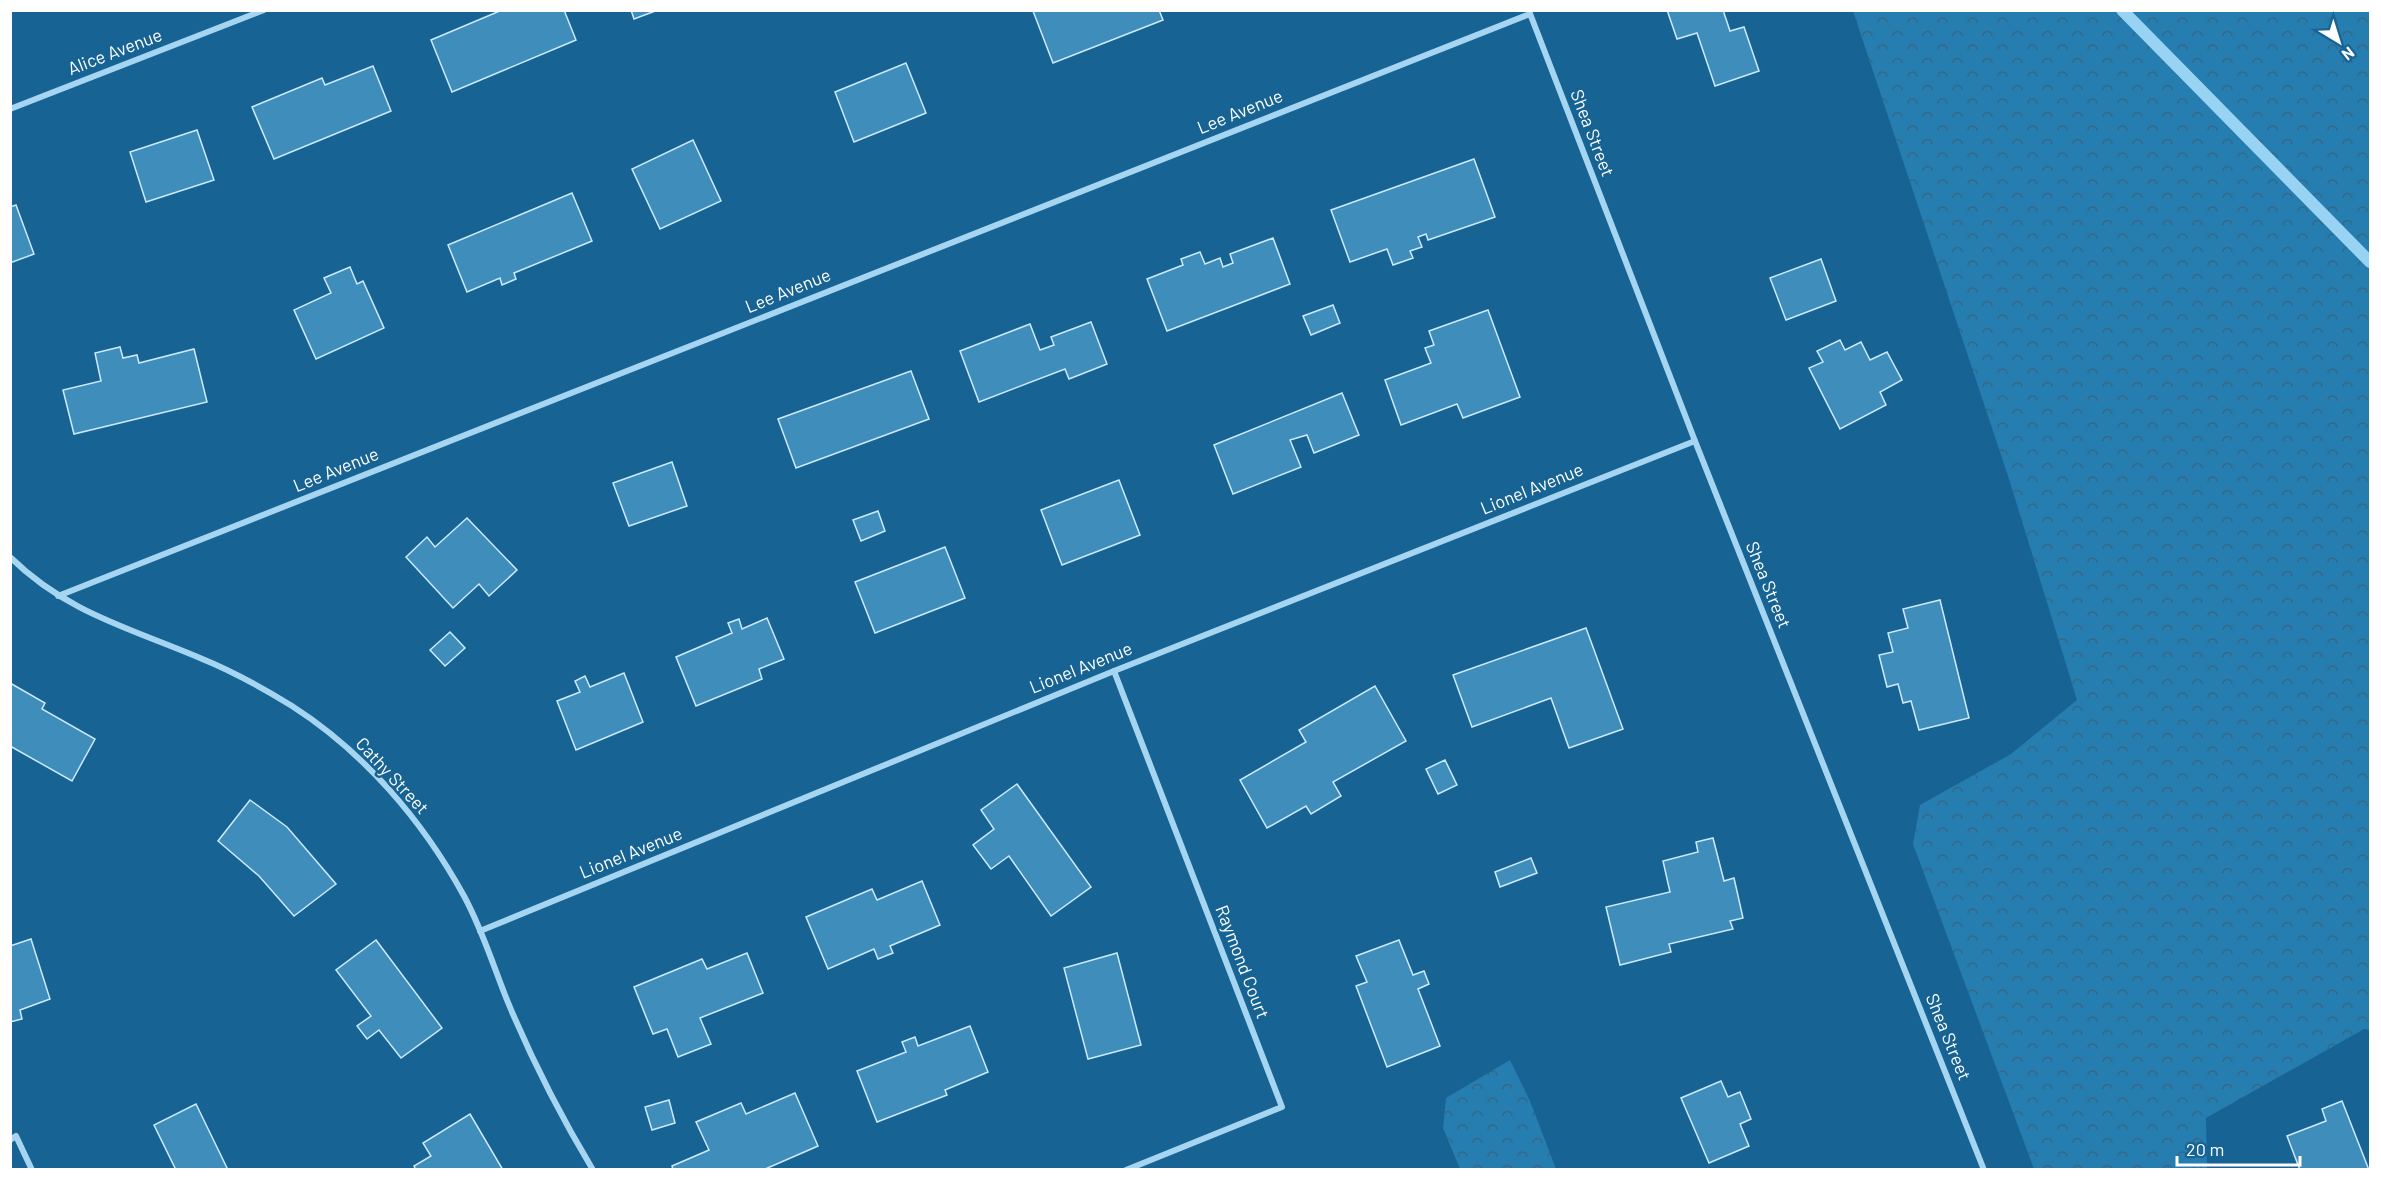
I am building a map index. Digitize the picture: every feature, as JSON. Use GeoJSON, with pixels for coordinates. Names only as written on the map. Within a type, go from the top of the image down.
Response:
{"type":"FeatureCollection","features":[{"type":"Feature","properties":{"kind":"street","name":"Alice Avenue"},"geometry":{"type":"LineString","coordinates":[[10,109],[264,10]]}},
{"type":"Feature","properties":{"kind":"street","name":"Shea Street"},"geometry":{"type":"LineString","coordinates":[[1529,12],[1695,441],[1984,1170]]}},
{"type":"Feature","properties":{"kind":"street","name":"Lee Avenue"},"geometry":{"type":"LineString","coordinates":[[58,596],[1529,12]]}},
{"type":"Feature","properties":{"kind":"street","name":"Lionel Avenue"},"geometry":{"type":"LineString","coordinates":[[480,931],[1114,671],[1695,441]]}},
{"type":"Feature","properties":{"kind":"street","name":"Cathy Street"},"geometry":{"type":"LineString","coordinates":[[10,557],[58,596],[102,620],[201,658],[249,681],[292,706],[323,728],[378,777],[445,864],[464,896],[538,1068],[571,1133],[593,1170]]}},
{"type":"Feature","properties":{"kind":"street","name":"Raymond Court"},"geometry":{"type":"LineString","coordinates":[[1114,671],[1282,1107],[1126,1170]]}},
{"type":"Feature","properties":{"kind":"street"},"geometry":{"type":"LineString","coordinates":[[14,1138],[32,1170]]}},
{"type":"Feature","properties":{"kind":"green space"},"geometry":{"type":"Polygon","coordinates":[[[1853,11],[2370,11],[2370,1030],[2364,1029],[2206,1118],[2207,1169],[2034,1169],[1913,844],[1920,805],[2011,754],[2077,700],[2009,479],[1853,11]]]}},
{"type":"Feature","properties":{"kind":"green space"},"geometry":{"type":"Polygon","coordinates":[[[1510,1060],[1530,1101],[1556,1169],[1460,1169],[1443,1128],[1446,1098],[1510,1060]]]}},
{"type":"Feature","properties":{"kind":"building"},"geometry":{"type":"Polygon","coordinates":[[[502,10],[564,10],[576,40],[452,92],[431,40],[502,10]]]}},
{"type":"Feature","properties":{"kind":"building"},"geometry":{"type":"Polygon","coordinates":[[[631,10],[658,10],[634,19],[631,10]]]}},
{"type":"Feature","properties":{"kind":"building"},"geometry":{"type":"Polygon","coordinates":[[[1159,10],[1163,20],[1053,63],[1033,11],[1159,10]]]}},
{"type":"Feature","properties":{"kind":"building"},"geometry":{"type":"Polygon","coordinates":[[[1667,10],[1723,10],[1730,31],[1744,27],[1759,71],[1715,86],[1697,33],[1677,39],[1667,10]]]}},
{"type":"Feature","properties":{"kind":"building"},"geometry":{"type":"Polygon","coordinates":[[[906,63],[926,113],[854,142],[835,92],[906,63]]]}},
{"type":"Feature","properties":{"kind":"building"},"geometry":{"type":"Polygon","coordinates":[[[373,66],[391,111],[274,159],[252,107],[322,78],[325,85],[373,66]]]}},
{"type":"Feature","properties":{"kind":"building"},"geometry":{"type":"Polygon","coordinates":[[[197,130],[214,180],[146,202],[130,152],[197,130]]]}},
{"type":"Feature","properties":{"kind":"building"},"geometry":{"type":"Polygon","coordinates":[[[693,140],[721,201],[660,229],[632,169],[693,140]]]}},
{"type":"Feature","properties":{"kind":"building"},"geometry":{"type":"Polygon","coordinates":[[[1474,159],[1495,217],[1428,240],[1426,234],[1418,237],[1422,247],[1410,251],[1413,258],[1393,265],[1387,249],[1350,262],[1331,210],[1474,159]]]}},
{"type":"Feature","properties":{"kind":"building"},"geometry":{"type":"Polygon","coordinates":[[[572,193],[592,241],[514,273],[516,279],[502,285],[500,278],[467,292],[448,245],[572,193]]]}},
{"type":"Feature","properties":{"kind":"building"},"geometry":{"type":"Polygon","coordinates":[[[16,205],[34,254],[10,263],[10,207],[16,205]]]}},
{"type":"Feature","properties":{"kind":"building"},"geometry":{"type":"Polygon","coordinates":[[[1273,238],[1290,284],[1167,331],[1147,279],[1183,265],[1181,259],[1200,252],[1205,264],[1220,258],[1223,267],[1233,263],[1230,254],[1273,238]]]}},
{"type":"Feature","properties":{"kind":"building"},"geometry":{"type":"Polygon","coordinates":[[[1821,259],[1836,301],[1786,320],[1770,278],[1821,259]]]}},
{"type":"Feature","properties":{"kind":"building"},"geometry":{"type":"Polygon","coordinates":[[[350,267],[357,284],[363,281],[384,328],[316,359],[294,310],[331,293],[324,278],[350,267]]]}},
{"type":"Feature","properties":{"kind":"building"},"geometry":{"type":"Polygon","coordinates":[[[1333,305],[1340,323],[1311,335],[1303,316],[1333,305]]]}},
{"type":"Feature","properties":{"kind":"building"},"geometry":{"type":"Polygon","coordinates":[[[1488,310],[1520,397],[1463,418],[1457,404],[1401,425],[1385,380],[1431,363],[1425,348],[1434,345],[1429,331],[1488,310]]]}},
{"type":"Feature","properties":{"kind":"building"},"geometry":{"type":"Polygon","coordinates":[[[1091,322],[1107,364],[1069,379],[1065,369],[979,402],[960,351],[1030,324],[1040,350],[1054,345],[1051,337],[1091,322]]]}},
{"type":"Feature","properties":{"kind":"building"},"geometry":{"type":"Polygon","coordinates":[[[1840,340],[1845,350],[1861,342],[1870,360],[1887,352],[1902,380],[1880,392],[1886,405],[1840,429],[1809,368],[1823,362],[1817,351],[1840,340]]]}},
{"type":"Feature","properties":{"kind":"building"},"geometry":{"type":"Polygon","coordinates":[[[120,347],[123,358],[137,355],[139,363],[194,349],[207,402],[74,434],[63,390],[101,381],[95,353],[120,347]]]}},
{"type":"Feature","properties":{"kind":"building"},"geometry":{"type":"Polygon","coordinates":[[[911,371],[929,419],[796,468],[778,419],[911,371]]]}},
{"type":"Feature","properties":{"kind":"building"},"geometry":{"type":"Polygon","coordinates":[[[1342,393],[1359,435],[1314,453],[1307,435],[1290,440],[1301,467],[1233,494],[1214,445],[1342,393]]]}},
{"type":"Feature","properties":{"kind":"building"},"geometry":{"type":"Polygon","coordinates":[[[672,462],[687,506],[629,526],[613,483],[672,462]]]}},
{"type":"Feature","properties":{"kind":"building"},"geometry":{"type":"Polygon","coordinates":[[[1119,480],[1140,535],[1062,565],[1041,510],[1119,480]]]}},
{"type":"Feature","properties":{"kind":"building"},"geometry":{"type":"Polygon","coordinates":[[[878,511],[885,531],[861,541],[853,520],[878,511]]]}},
{"type":"Feature","properties":{"kind":"building"},"geometry":{"type":"Polygon","coordinates":[[[467,518],[517,570],[489,596],[479,584],[453,608],[406,557],[427,537],[435,547],[467,518]]]}},
{"type":"Feature","properties":{"kind":"building"},"geometry":{"type":"Polygon","coordinates":[[[945,547],[965,598],[875,633],[855,582],[945,547]]]}},
{"type":"Feature","properties":{"kind":"building"},"geometry":{"type":"Polygon","coordinates":[[[1940,600],[1969,718],[1919,730],[1911,701],[1903,703],[1898,684],[1887,687],[1879,655],[1893,652],[1888,633],[1908,628],[1903,609],[1940,600]]]}},
{"type":"Feature","properties":{"kind":"building"},"geometry":{"type":"Polygon","coordinates":[[[767,618],[784,659],[759,669],[762,679],[696,706],[676,657],[732,633],[728,623],[739,619],[742,629],[767,618]]]}},
{"type":"Feature","properties":{"kind":"building"},"geometry":{"type":"Polygon","coordinates":[[[1586,628],[1623,729],[1569,748],[1551,698],[1472,727],[1453,675],[1586,628]]]}},
{"type":"Feature","properties":{"kind":"building"},"geometry":{"type":"Polygon","coordinates":[[[450,632],[465,648],[445,666],[430,650],[450,632]]]}},
{"type":"Feature","properties":{"kind":"building"},"geometry":{"type":"Polygon","coordinates":[[[624,673],[643,722],[576,750],[557,701],[580,692],[575,681],[585,676],[590,687],[624,673]]]}},
{"type":"Feature","properties":{"kind":"building"},"geometry":{"type":"Polygon","coordinates":[[[10,683],[45,703],[42,709],[95,739],[72,781],[10,746],[10,683]]]}},
{"type":"Feature","properties":{"kind":"building"},"geometry":{"type":"Polygon","coordinates":[[[1375,686],[1406,741],[1333,782],[1341,796],[1311,814],[1306,806],[1267,828],[1240,780],[1306,742],[1299,730],[1375,686]]]}},
{"type":"Feature","properties":{"kind":"building"},"geometry":{"type":"Polygon","coordinates":[[[1445,760],[1457,785],[1438,794],[1426,769],[1445,760]]]}},
{"type":"Feature","properties":{"kind":"building"},"geometry":{"type":"Polygon","coordinates":[[[1017,784],[1091,887],[1051,916],[1009,856],[991,869],[973,845],[994,829],[981,810],[1017,784]]]}},
{"type":"Feature","properties":{"kind":"building"},"geometry":{"type":"Polygon","coordinates":[[[250,800],[287,827],[336,884],[294,916],[259,876],[218,841],[250,800]]]}},
{"type":"Feature","properties":{"kind":"building"},"geometry":{"type":"Polygon","coordinates":[[[1713,838],[1724,881],[1734,878],[1743,918],[1730,921],[1733,929],[1669,944],[1671,952],[1620,965],[1606,907],[1670,892],[1663,861],[1698,852],[1696,842],[1713,838]]]}},
{"type":"Feature","properties":{"kind":"building"},"geometry":{"type":"Polygon","coordinates":[[[1531,858],[1537,873],[1500,887],[1495,872],[1531,858]]]}},
{"type":"Feature","properties":{"kind":"building"},"geometry":{"type":"Polygon","coordinates":[[[922,881],[940,925],[890,946],[893,953],[878,959],[874,949],[828,969],[806,917],[872,889],[877,900],[922,881]]]}},
{"type":"Feature","properties":{"kind":"building"},"geometry":{"type":"Polygon","coordinates":[[[31,939],[50,999],[20,1010],[22,1019],[10,1022],[10,946],[31,939]]]}},
{"type":"Feature","properties":{"kind":"building"},"geometry":{"type":"Polygon","coordinates":[[[376,940],[442,1028],[401,1058],[379,1030],[367,1039],[357,1026],[371,1016],[336,970],[376,940]]]}},
{"type":"Feature","properties":{"kind":"building"},"geometry":{"type":"Polygon","coordinates":[[[1399,940],[1413,975],[1424,971],[1429,984],[1418,989],[1440,1046],[1387,1067],[1356,986],[1367,982],[1356,956],[1399,940]]]}},
{"type":"Feature","properties":{"kind":"building"},"geometry":{"type":"Polygon","coordinates":[[[747,953],[763,993],[700,1018],[711,1044],[678,1057],[667,1029],[653,1034],[634,987],[702,959],[707,969],[747,953]]]}},
{"type":"Feature","properties":{"kind":"building"},"geometry":{"type":"Polygon","coordinates":[[[1117,953],[1141,1045],[1088,1059],[1064,968],[1117,953]]]}},
{"type":"Feature","properties":{"kind":"building"},"geometry":{"type":"Polygon","coordinates":[[[970,1026],[988,1072],[945,1090],[947,1095],[877,1122],[857,1071],[906,1052],[902,1042],[915,1037],[918,1046],[970,1026]]]}},
{"type":"Feature","properties":{"kind":"building"},"geometry":{"type":"Polygon","coordinates":[[[1721,1081],[1728,1097],[1740,1092],[1751,1119],[1740,1124],[1749,1146],[1709,1163],[1681,1098],[1721,1081]]]}},
{"type":"Feature","properties":{"kind":"building"},"geometry":{"type":"Polygon","coordinates":[[[795,1093],[818,1146],[763,1170],[673,1170],[672,1166],[709,1150],[696,1122],[741,1103],[746,1114],[795,1093]]]}},
{"type":"Feature","properties":{"kind":"building"},"geometry":{"type":"Polygon","coordinates":[[[669,1100],[675,1123],[652,1130],[645,1107],[669,1100]]]}},
{"type":"Feature","properties":{"kind":"building"},"geometry":{"type":"Polygon","coordinates":[[[2342,1101],[2369,1170],[2300,1170],[2287,1136],[2326,1121],[2322,1109],[2342,1101]]]}},
{"type":"Feature","properties":{"kind":"building"},"geometry":{"type":"Polygon","coordinates":[[[196,1104],[228,1170],[176,1170],[154,1125],[196,1104]]]}},
{"type":"Feature","properties":{"kind":"building"},"geometry":{"type":"Polygon","coordinates":[[[470,1114],[503,1170],[416,1170],[414,1166],[431,1156],[423,1143],[470,1114]]]}},
{"type":"Feature","properties":{"kind":"waterway"},"geometry":{"type":"LineString","coordinates":[[2122,10],[2370,262]]}}]}
